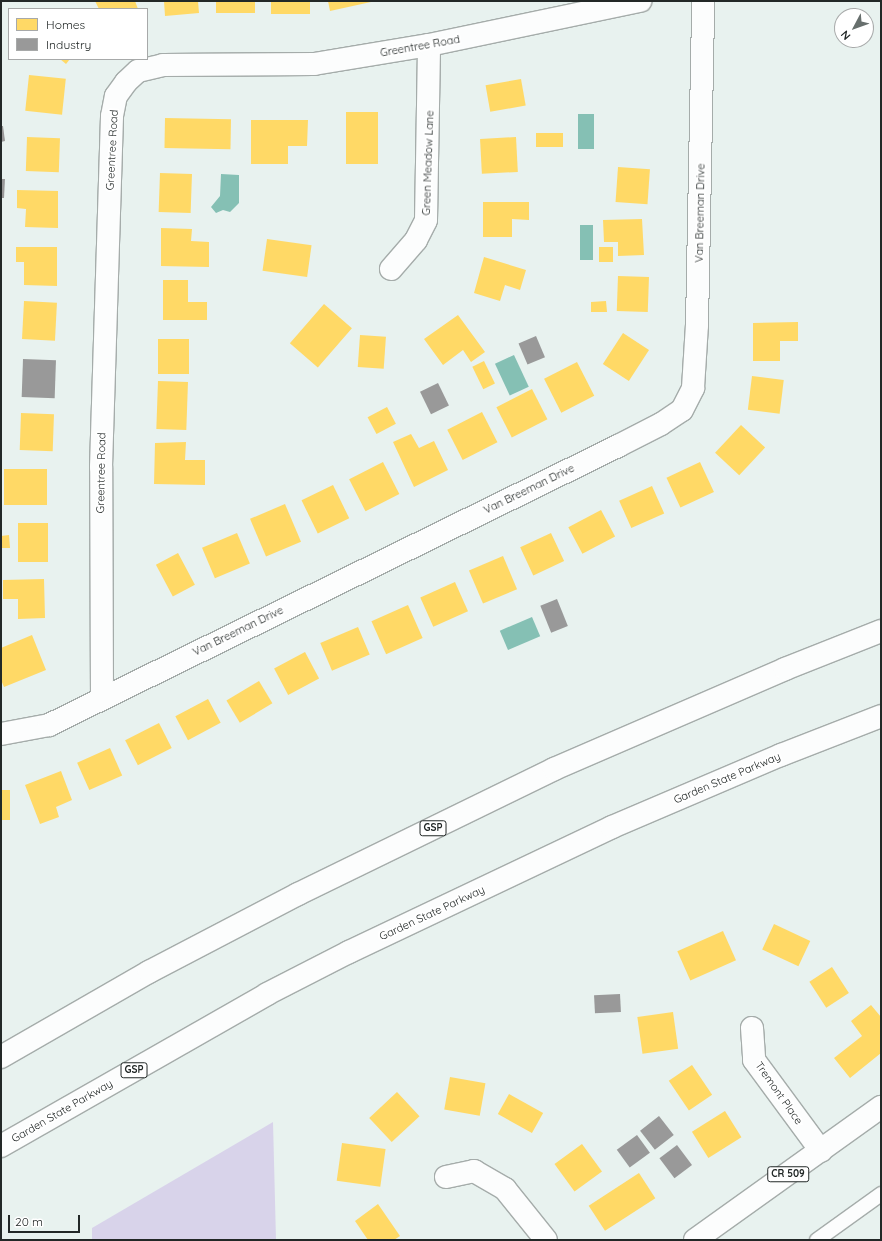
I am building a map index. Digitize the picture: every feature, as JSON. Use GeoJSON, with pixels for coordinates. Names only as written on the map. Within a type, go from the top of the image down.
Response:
{"type":"FeatureCollection","features":[{"type":"Feature","properties":{"kind":"main road","name":"Greentree Road"},"geometry":{"type":"LineString","coordinates":[[102,698],[100,467],[112,116],[116,96],[126,82],[138,71],[163,65],[314,64],[429,45],[640,1]]}},
{"type":"Feature","properties":{"kind":"main road","name":"Van Breeman Drive"},"geometry":{"type":"LineString","coordinates":[[1,734],[49,726],[102,698],[618,446],[661,424],[682,410],[693,388],[698,325],[703,1]]}},
{"type":"Feature","properties":{"kind":"main road","name":"Green Meadow Lane"},"geometry":{"type":"LineString","coordinates":[[391,269],[416,240],[426,220],[429,45]]}},
{"type":"Feature","properties":{"kind":"main road","name":"GSP"},"geometry":{"type":"LineString","coordinates":[[1,1057],[149,972],[298,894],[554,770],[785,669],[881,631]]}},
{"type":"Feature","properties":{"kind":"main road","name":"Garden State Parkway"},"geometry":{"type":"LineString","coordinates":[[1,1146],[266,994],[349,952],[612,827],[781,755],[881,716]]}},
{"type":"Feature","properties":{"kind":"main road","name":"Tremont Place"},"geometry":{"type":"LineString","coordinates":[[752,1028],[754,1060],[820,1152]]}},
{"type":"Feature","properties":{"kind":"main road","name":"CR 509"},"geometry":{"type":"LineString","coordinates":[[694,1240],[820,1152],[881,1107]]}},
{"type":"Feature","properties":{"kind":"main road"},"geometry":{"type":"LineString","coordinates":[[446,1177],[474,1171],[505,1189],[546,1240]]}},
{"type":"Feature","properties":{"kind":"lane"},"geometry":{"type":"LineString","coordinates":[[817,1240],[881,1194]]}},
{"type":"Feature","properties":{"kind":"shaded area"},"geometry":{"type":"Polygon","coordinates":[[[578,114],[594,114],[594,149],[578,149],[578,114]]]}},
{"type":"Feature","properties":{"kind":"shaded area"},"geometry":{"type":"Polygon","coordinates":[[[221,174],[239,175],[239,203],[230,212],[223,210],[216,213],[211,207],[220,196],[221,174]]]}},
{"type":"Feature","properties":{"kind":"shaded area"},"geometry":{"type":"Polygon","coordinates":[[[580,225],[593,225],[593,260],[580,260],[580,225]]]}},
{"type":"Feature","properties":{"kind":"shaded area"},"geometry":{"type":"Polygon","coordinates":[[[514,355],[529,387],[510,396],[495,364],[514,355]]]}},
{"type":"Feature","properties":{"kind":"shaded area"},"geometry":{"type":"Polygon","coordinates":[[[532,617],[540,636],[508,650],[500,631],[532,617]]]}},
{"type":"Feature","properties":{"kind":"shaded area"},"geometry":{"type":"Polygon","coordinates":[[[273,1122],[276,1240],[92,1240],[92,1228],[273,1122]]]}},
{"type":"Feature","properties":{"kind":"building: Homes"},"geometry":{"type":"Polygon","coordinates":[[[95,1],[135,1],[138,8],[98,8],[95,1]]]}},
{"type":"Feature","properties":{"kind":"building: Homes"},"geometry":{"type":"Polygon","coordinates":[[[164,1],[198,1],[199,13],[165,16],[164,1]]]}},
{"type":"Feature","properties":{"kind":"building: Homes"},"geometry":{"type":"Polygon","coordinates":[[[216,1],[255,1],[255,13],[216,13],[216,1]]]}},
{"type":"Feature","properties":{"kind":"building: Homes"},"geometry":{"type":"Polygon","coordinates":[[[271,1],[310,1],[310,14],[271,14],[271,1]]]}},
{"type":"Feature","properties":{"kind":"building: Homes"},"geometry":{"type":"Polygon","coordinates":[[[328,1],[370,1],[371,2],[330,11],[328,1]]]}},
{"type":"Feature","properties":{"kind":"building: Homes"},"geometry":{"type":"Polygon","coordinates":[[[61,60],[69,60],[66,64],[61,60]]]}},
{"type":"Feature","properties":{"kind":"building: Homes"},"geometry":{"type":"Polygon","coordinates":[[[29,75],[66,79],[62,115],[25,111],[29,75]]]}},
{"type":"Feature","properties":{"kind":"building: Homes"},"geometry":{"type":"Polygon","coordinates":[[[521,79],[526,106],[490,112],[486,85],[521,79]]]}},
{"type":"Feature","properties":{"kind":"building: Homes"},"geometry":{"type":"Polygon","coordinates":[[[346,112],[378,112],[378,164],[346,164],[346,112]]]}},
{"type":"Feature","properties":{"kind":"building: Homes"},"geometry":{"type":"Polygon","coordinates":[[[165,118],[231,119],[230,149],[164,148],[165,118]]]}},
{"type":"Feature","properties":{"kind":"building: Homes"},"geometry":{"type":"Polygon","coordinates":[[[251,120],[308,120],[307,146],[288,146],[288,164],[251,164],[251,120]]]}},
{"type":"Feature","properties":{"kind":"building: Homes"},"geometry":{"type":"Polygon","coordinates":[[[536,133],[563,133],[563,147],[536,147],[536,133]]]}},
{"type":"Feature","properties":{"kind":"building: Homes"},"geometry":{"type":"Polygon","coordinates":[[[27,137],[60,138],[59,172],[26,171],[27,137]]]}},
{"type":"Feature","properties":{"kind":"building: Homes"},"geometry":{"type":"Polygon","coordinates":[[[516,137],[518,172],[482,174],[480,139],[516,137]]]}},
{"type":"Feature","properties":{"kind":"building: Homes"},"geometry":{"type":"Polygon","coordinates":[[[618,167],[650,169],[647,204],[616,202],[618,167]]]}},
{"type":"Feature","properties":{"kind":"building: Homes"},"geometry":{"type":"Polygon","coordinates":[[[160,173],[192,174],[191,213],[159,212],[160,173]]]}},
{"type":"Feature","properties":{"kind":"building: Homes"},"geometry":{"type":"Polygon","coordinates":[[[17,190],[58,191],[58,228],[25,227],[26,209],[17,208],[17,190]]]}},
{"type":"Feature","properties":{"kind":"building: Homes"},"geometry":{"type":"Polygon","coordinates":[[[483,202],[529,202],[529,220],[512,219],[512,237],[483,237],[483,202]]]}},
{"type":"Feature","properties":{"kind":"building: Homes"},"geometry":{"type":"Polygon","coordinates":[[[642,219],[644,255],[618,256],[618,242],[604,242],[603,220],[642,219]]]}},
{"type":"Feature","properties":{"kind":"building: Homes"},"geometry":{"type":"Polygon","coordinates":[[[161,228],[192,229],[191,241],[209,242],[209,267],[161,266],[161,228]]]}},
{"type":"Feature","properties":{"kind":"building: Homes"},"geometry":{"type":"Polygon","coordinates":[[[267,239],[312,245],[307,277],[263,271],[267,239]]]}},
{"type":"Feature","properties":{"kind":"building: Homes"},"geometry":{"type":"Polygon","coordinates":[[[16,247],[57,247],[57,286],[24,285],[24,262],[16,262],[16,247]]]}},
{"type":"Feature","properties":{"kind":"building: Homes"},"geometry":{"type":"Polygon","coordinates":[[[599,247],[613,247],[613,262],[599,262],[599,247]]]}},
{"type":"Feature","properties":{"kind":"building: Homes"},"geometry":{"type":"Polygon","coordinates":[[[484,257],[526,270],[520,290],[505,285],[500,301],[474,293],[484,257]]]}},
{"type":"Feature","properties":{"kind":"building: Homes"},"geometry":{"type":"Polygon","coordinates":[[[618,276],[649,277],[648,312],[617,311],[618,276]]]}},
{"type":"Feature","properties":{"kind":"building: Homes"},"geometry":{"type":"Polygon","coordinates":[[[163,280],[188,280],[188,302],[207,302],[207,320],[163,320],[163,280]]]}},
{"type":"Feature","properties":{"kind":"building: Homes"},"geometry":{"type":"Polygon","coordinates":[[[24,301],[57,303],[55,341],[22,339],[24,301]]]}},
{"type":"Feature","properties":{"kind":"building: Homes"},"geometry":{"type":"Polygon","coordinates":[[[606,301],[607,312],[591,312],[591,302],[606,301]]]}},
{"type":"Feature","properties":{"kind":"building: Homes"},"geometry":{"type":"Polygon","coordinates":[[[324,304],[352,328],[318,368],[290,343],[324,304]]]}},
{"type":"Feature","properties":{"kind":"building: Homes"},"geometry":{"type":"Polygon","coordinates":[[[458,315],[485,352],[471,362],[463,350],[443,365],[424,339],[458,315]]]}},
{"type":"Feature","properties":{"kind":"building: Homes"},"geometry":{"type":"Polygon","coordinates":[[[798,322],[798,341],[780,341],[780,361],[753,361],[753,323],[798,322]]]}},
{"type":"Feature","properties":{"kind":"building: Homes"},"geometry":{"type":"Polygon","coordinates":[[[623,333],[649,350],[629,381],[603,364],[623,333]]]}},
{"type":"Feature","properties":{"kind":"building: Homes"},"geometry":{"type":"Polygon","coordinates":[[[360,335],[386,337],[384,369],[358,367],[360,335]]]}},
{"type":"Feature","properties":{"kind":"building: Homes"},"geometry":{"type":"Polygon","coordinates":[[[158,339],[189,339],[189,374],[158,374],[158,339]]]}},
{"type":"Feature","properties":{"kind":"building: Homes"},"geometry":{"type":"Polygon","coordinates":[[[484,361],[495,383],[483,389],[472,367],[484,361]]]}},
{"type":"Feature","properties":{"kind":"building: Homes"},"geometry":{"type":"Polygon","coordinates":[[[577,362],[594,396],[561,413],[544,379],[577,362]]]}},
{"type":"Feature","properties":{"kind":"building: Homes"},"geometry":{"type":"Polygon","coordinates":[[[752,376],[784,380],[780,414],[748,410],[752,376]]]}},
{"type":"Feature","properties":{"kind":"building: Homes"},"geometry":{"type":"Polygon","coordinates":[[[158,381],[188,382],[186,430],[156,429],[158,381]]]}},
{"type":"Feature","properties":{"kind":"building: Homes"},"geometry":{"type":"Polygon","coordinates":[[[532,389],[547,419],[512,437],[496,407],[532,389]]]}},
{"type":"Feature","properties":{"kind":"building: Homes"},"geometry":{"type":"Polygon","coordinates":[[[387,407],[396,424],[376,434],[368,417],[387,407]]]}},
{"type":"Feature","properties":{"kind":"building: Homes"},"geometry":{"type":"Polygon","coordinates":[[[482,412],[497,442],[463,460],[447,430],[482,412]]]}},
{"type":"Feature","properties":{"kind":"building: Homes"},"geometry":{"type":"Polygon","coordinates":[[[21,413],[54,414],[53,451],[20,450],[21,413]]]}},
{"type":"Feature","properties":{"kind":"building: Homes"},"geometry":{"type":"Polygon","coordinates":[[[741,425],[765,448],[739,475],[715,453],[741,425]]]}},
{"type":"Feature","properties":{"kind":"building: Homes"},"geometry":{"type":"Polygon","coordinates":[[[411,434],[419,448],[434,441],[448,470],[414,487],[393,442],[411,434]]]}},
{"type":"Feature","properties":{"kind":"building: Homes"},"geometry":{"type":"Polygon","coordinates":[[[186,442],[185,460],[205,460],[205,485],[154,484],[155,443],[186,442]]]}},
{"type":"Feature","properties":{"kind":"building: Homes"},"geometry":{"type":"Polygon","coordinates":[[[383,462],[399,494],[365,511],[349,479],[383,462]]]}},
{"type":"Feature","properties":{"kind":"building: Homes"},"geometry":{"type":"Polygon","coordinates":[[[700,462],[714,492],[680,508],[666,478],[700,462]]]}},
{"type":"Feature","properties":{"kind":"building: Homes"},"geometry":{"type":"Polygon","coordinates":[[[4,469],[47,469],[47,505],[4,505],[4,469]]]}},
{"type":"Feature","properties":{"kind":"building: Homes"},"geometry":{"type":"Polygon","coordinates":[[[333,485],[349,518],[318,534],[302,500],[333,485]]]}},
{"type":"Feature","properties":{"kind":"building: Homes"},"geometry":{"type":"Polygon","coordinates":[[[652,486],[664,513],[631,528],[619,501],[652,486]]]}},
{"type":"Feature","properties":{"kind":"building: Homes"},"geometry":{"type":"Polygon","coordinates":[[[285,504],[301,542],[266,557],[250,519],[285,504]]]}},
{"type":"Feature","properties":{"kind":"building: Homes"},"geometry":{"type":"Polygon","coordinates":[[[601,510],[615,536],[582,554],[568,527],[601,510]]]}},
{"type":"Feature","properties":{"kind":"building: Homes"},"geometry":{"type":"Polygon","coordinates":[[[18,523],[48,523],[48,562],[18,562],[18,523]]]}},
{"type":"Feature","properties":{"kind":"building: Homes"},"geometry":{"type":"Polygon","coordinates":[[[237,533],[250,563],[215,578],[202,548],[237,533]]]}},
{"type":"Feature","properties":{"kind":"building: Homes"},"geometry":{"type":"Polygon","coordinates":[[[551,533],[564,561],[533,575],[520,547],[551,533]]]}},
{"type":"Feature","properties":{"kind":"building: Homes"},"geometry":{"type":"Polygon","coordinates":[[[9,535],[10,548],[1,548],[1,536],[9,535]]]}},
{"type":"Feature","properties":{"kind":"building: Homes"},"geometry":{"type":"Polygon","coordinates":[[[178,553],[195,585],[173,597],[156,565],[178,553]]]}},
{"type":"Feature","properties":{"kind":"building: Homes"},"geometry":{"type":"Polygon","coordinates":[[[503,556],[517,589],[483,604],[469,570],[503,556]]]}},
{"type":"Feature","properties":{"kind":"building: Homes"},"geometry":{"type":"Polygon","coordinates":[[[44,579],[45,618],[18,619],[18,599],[3,599],[3,580],[44,579]]]}},
{"type":"Feature","properties":{"kind":"building: Homes"},"geometry":{"type":"Polygon","coordinates":[[[455,582],[468,611],[433,627],[420,597],[455,582]]]}},
{"type":"Feature","properties":{"kind":"building: Homes"},"geometry":{"type":"Polygon","coordinates":[[[408,605],[423,638],[386,654],[371,621],[408,605]]]}},
{"type":"Feature","properties":{"kind":"building: Homes"},"geometry":{"type":"Polygon","coordinates":[[[358,627],[370,655],[332,671],[320,643],[358,627]]]}},
{"type":"Feature","properties":{"kind":"building: Homes"},"geometry":{"type":"Polygon","coordinates":[[[32,635],[46,670],[4,687],[1,680],[1,648],[32,635]]]}},
{"type":"Feature","properties":{"kind":"building: Homes"},"geometry":{"type":"Polygon","coordinates":[[[305,652],[319,678],[288,695],[274,668],[305,652]]]}},
{"type":"Feature","properties":{"kind":"building: Homes"},"geometry":{"type":"Polygon","coordinates":[[[259,681],[272,703],[240,723],[226,701],[259,681]]]}},
{"type":"Feature","properties":{"kind":"building: Homes"},"geometry":{"type":"Polygon","coordinates":[[[208,699],[221,723],[188,740],[175,716],[208,699]]]}},
{"type":"Feature","properties":{"kind":"building: Homes"},"geometry":{"type":"Polygon","coordinates":[[[159,723],[172,748],[138,765],[125,740],[159,723]]]}},
{"type":"Feature","properties":{"kind":"building: Homes"},"geometry":{"type":"Polygon","coordinates":[[[110,748],[122,775],[89,790],[77,763],[110,748]]]}},
{"type":"Feature","properties":{"kind":"building: Homes"},"geometry":{"type":"Polygon","coordinates":[[[61,771],[72,800],[56,807],[59,817],[40,824],[25,785],[61,771]]]}},
{"type":"Feature","properties":{"kind":"building: Homes"},"geometry":{"type":"Polygon","coordinates":[[[1,790],[10,790],[10,820],[1,820],[1,790]]]}},
{"type":"Feature","properties":{"kind":"building: Homes"},"geometry":{"type":"Polygon","coordinates":[[[774,924],[810,941],[798,966],[762,949],[774,924]]]}},
{"type":"Feature","properties":{"kind":"building: Homes"},"geometry":{"type":"Polygon","coordinates":[[[723,931],[736,960],[690,981],[677,951],[723,931]]]}},
{"type":"Feature","properties":{"kind":"building: Homes"},"geometry":{"type":"Polygon","coordinates":[[[832,967],[849,993],[826,1008],[809,982],[832,967]]]}},
{"type":"Feature","properties":{"kind":"building: Homes"},"geometry":{"type":"Polygon","coordinates":[[[871,1005],[881,1017],[881,1053],[850,1078],[834,1058],[862,1036],[851,1021],[871,1005]]]}},
{"type":"Feature","properties":{"kind":"building: Homes"},"geometry":{"type":"Polygon","coordinates":[[[673,1012],[678,1049],[642,1054],[637,1017],[673,1012]]]}},
{"type":"Feature","properties":{"kind":"building: Homes"},"geometry":{"type":"Polygon","coordinates":[[[692,1065],[712,1095],[689,1111],[669,1081],[692,1065]]]}},
{"type":"Feature","properties":{"kind":"building: Homes"},"geometry":{"type":"Polygon","coordinates":[[[450,1077],[485,1083],[480,1116],[444,1109],[450,1077]]]}},
{"type":"Feature","properties":{"kind":"building: Homes"},"geometry":{"type":"Polygon","coordinates":[[[397,1092],[420,1116],[392,1142],[369,1118],[397,1092]]]}},
{"type":"Feature","properties":{"kind":"building: Homes"},"geometry":{"type":"Polygon","coordinates":[[[509,1094],[543,1113],[532,1133],[498,1114],[509,1094]]]}},
{"type":"Feature","properties":{"kind":"building: Homes"},"geometry":{"type":"Polygon","coordinates":[[[725,1111],[741,1137],[708,1158],[692,1132],[725,1111]]]}},
{"type":"Feature","properties":{"kind":"building: Homes"},"geometry":{"type":"Polygon","coordinates":[[[342,1143],[386,1149],[380,1187],[337,1181],[342,1143]]]}},
{"type":"Feature","properties":{"kind":"building: Homes"},"geometry":{"type":"Polygon","coordinates":[[[582,1144],[602,1172],[574,1191],[554,1164],[582,1144]]]}},
{"type":"Feature","properties":{"kind":"building: Homes"},"geometry":{"type":"Polygon","coordinates":[[[639,1173],[655,1198],[605,1231],[589,1206],[639,1173]]]}},
{"type":"Feature","properties":{"kind":"building: Homes"},"geometry":{"type":"Polygon","coordinates":[[[378,1204],[400,1236],[394,1240],[368,1240],[355,1221],[378,1204]]]}},
{"type":"Feature","properties":{"kind":"building: Industry"},"geometry":{"type":"Polygon","coordinates":[[[1,126],[3,126],[5,141],[1,142],[1,126]]]}},
{"type":"Feature","properties":{"kind":"building: Industry"},"geometry":{"type":"Polygon","coordinates":[[[1,179],[5,179],[4,198],[1,198],[1,179]]]}},
{"type":"Feature","properties":{"kind":"building: Industry"},"geometry":{"type":"Polygon","coordinates":[[[536,336],[545,357],[527,365],[519,343],[536,336]]]}},
{"type":"Feature","properties":{"kind":"building: Industry"},"geometry":{"type":"Polygon","coordinates":[[[23,359],[56,360],[55,398],[22,397],[23,359]]]}},
{"type":"Feature","properties":{"kind":"building: Industry"},"geometry":{"type":"Polygon","coordinates":[[[438,383],[449,405],[431,414],[420,392],[438,383]]]}},
{"type":"Feature","properties":{"kind":"building: Industry"},"geometry":{"type":"Polygon","coordinates":[[[557,599],[568,626],[551,633],[540,606],[557,599]]]}},
{"type":"Feature","properties":{"kind":"building: Industry"},"geometry":{"type":"Polygon","coordinates":[[[620,994],[621,1012],[595,1013],[594,995],[620,994]]]}},
{"type":"Feature","properties":{"kind":"building: Industry"},"geometry":{"type":"Polygon","coordinates":[[[659,1116],[674,1135],[655,1150],[640,1131],[659,1116]]]}},
{"type":"Feature","properties":{"kind":"building: Industry"},"geometry":{"type":"Polygon","coordinates":[[[637,1135],[650,1153],[630,1167],[617,1150],[637,1135]]]}},
{"type":"Feature","properties":{"kind":"building: Industry"},"geometry":{"type":"Polygon","coordinates":[[[677,1145],[692,1165],[674,1178],[659,1158],[677,1145]]]}}]}
